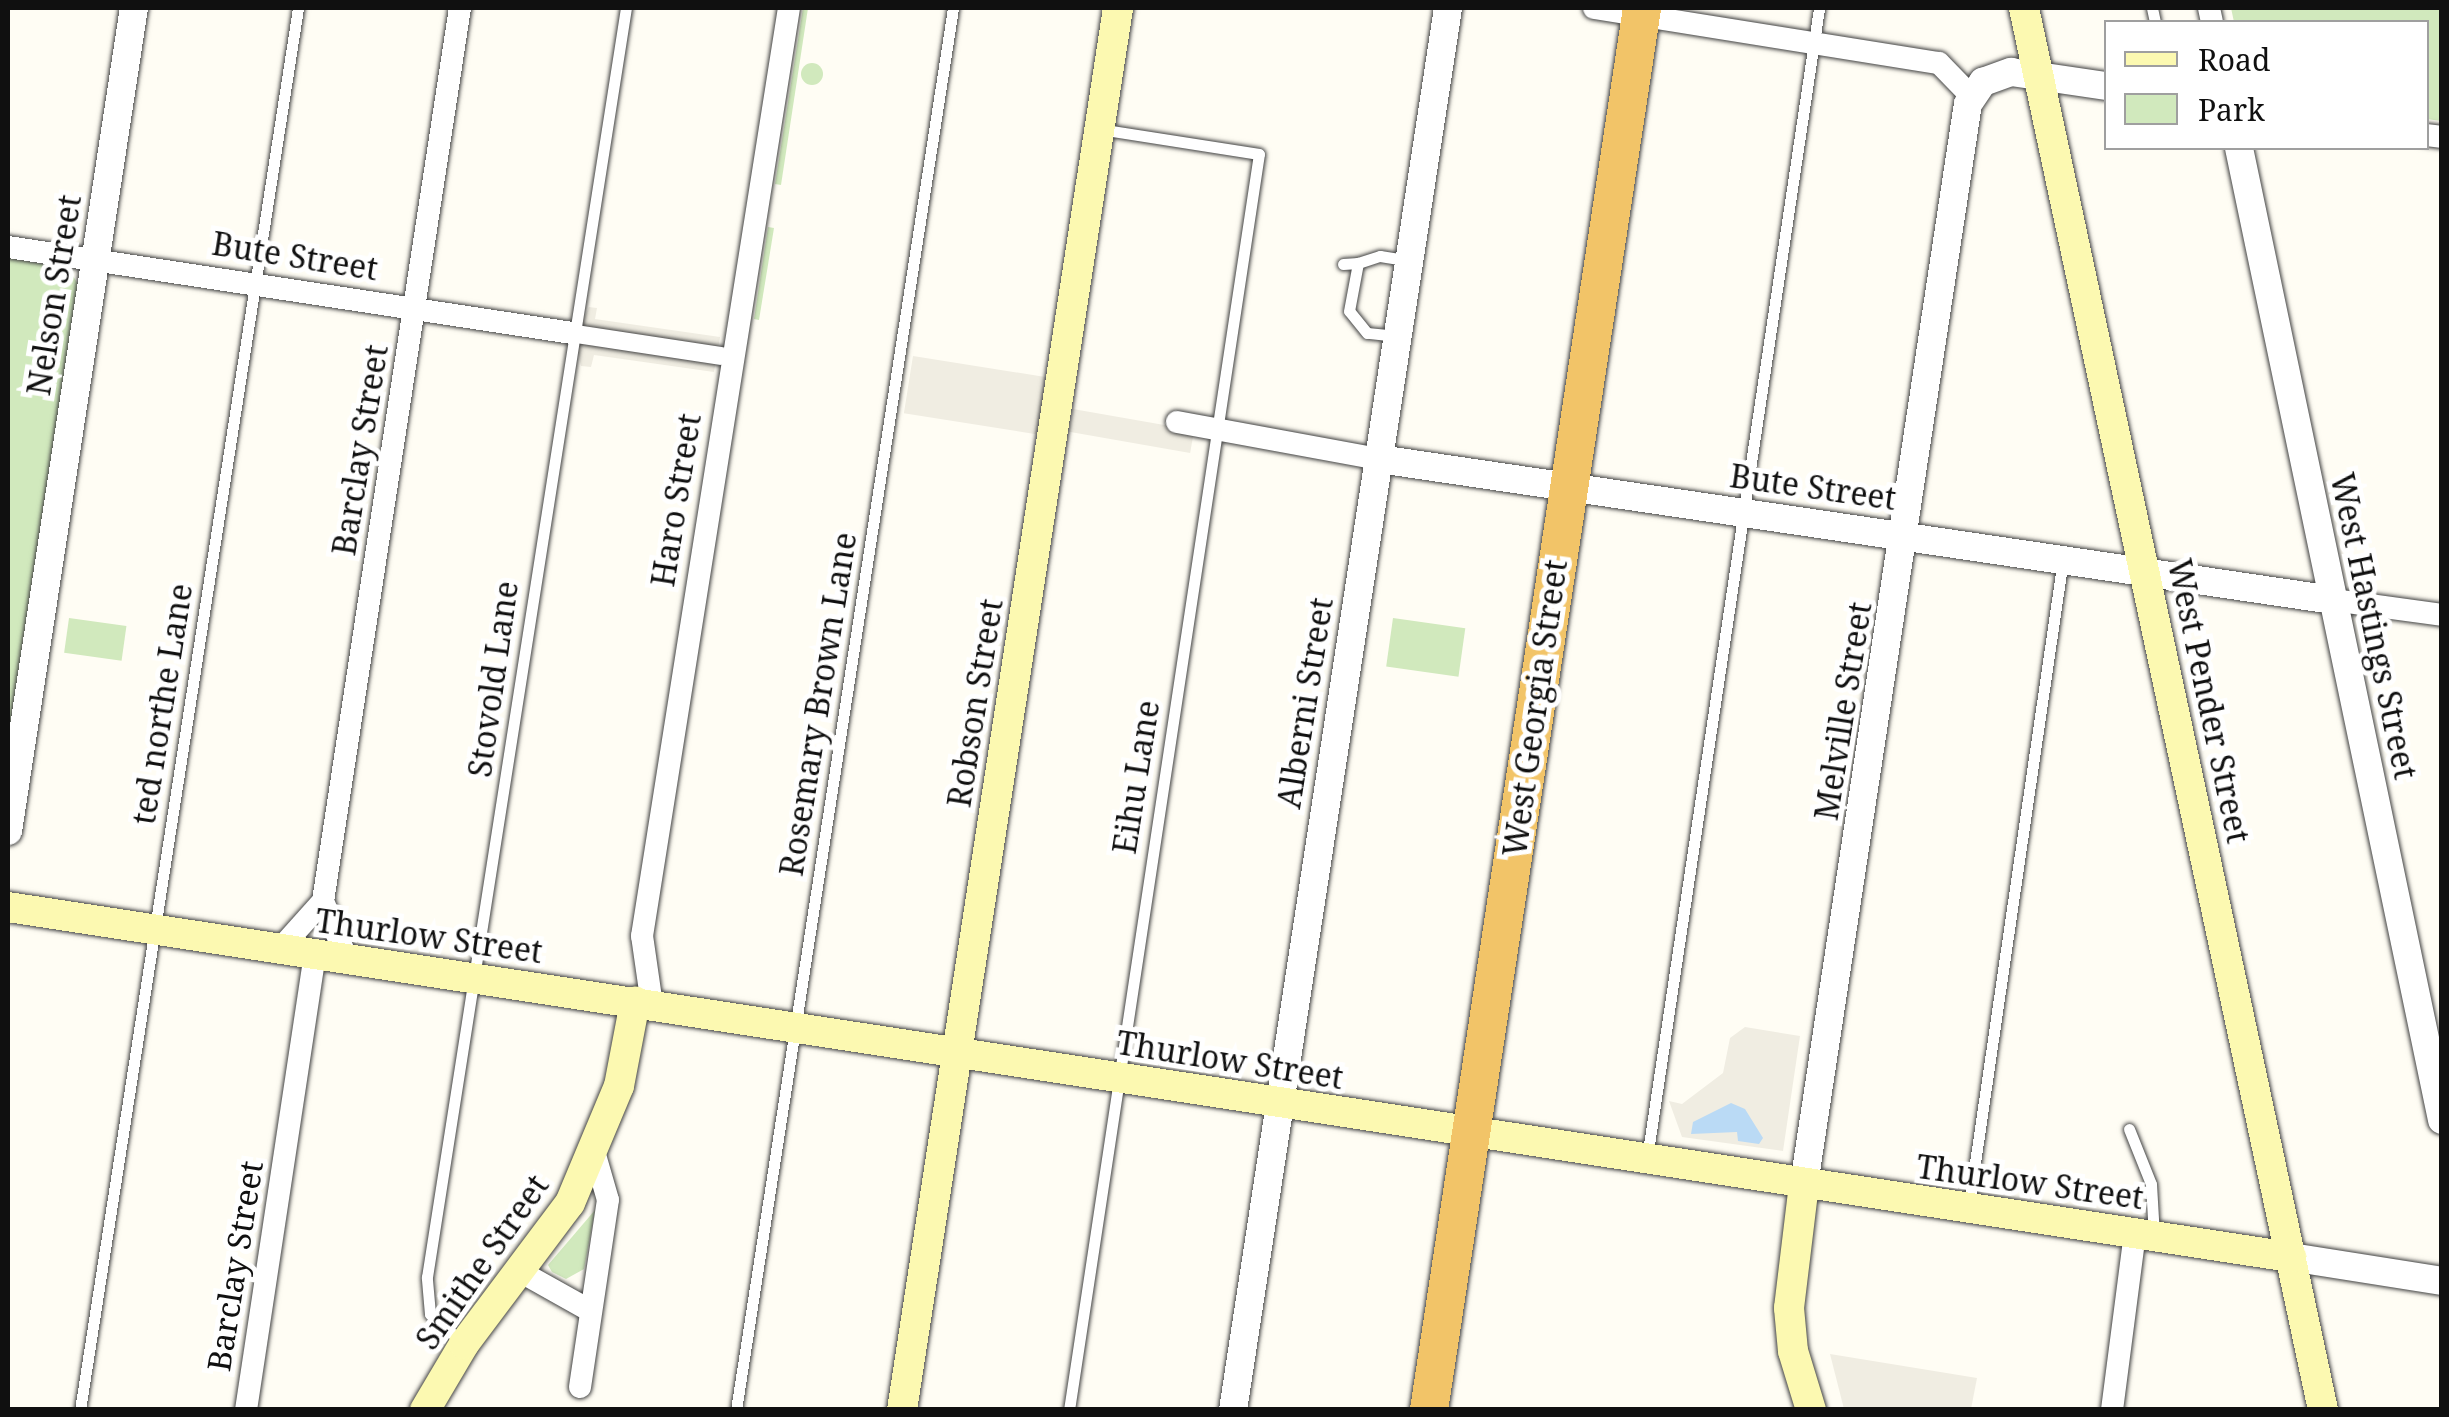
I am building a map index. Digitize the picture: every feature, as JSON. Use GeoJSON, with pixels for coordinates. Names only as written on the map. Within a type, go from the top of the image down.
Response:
{"type":"FeatureCollection","features":[{"type":"Feature","properties":{"kind":"highway","name":"West Georgia Street"},"geometry":{"type":"LineString","coordinates":[[1429,1410],[1642,11]]}},
{"type":"Feature","properties":{"kind":"main road","name":"Robson Street"},"geometry":{"type":"LineString","coordinates":[[902,1410],[1118,8]]}},
{"type":"Feature","properties":{"kind":"main road","name":"West Pender Street"},"geometry":{"type":"LineString","coordinates":[[2024,8],[2322,1410]]}},
{"type":"Feature","properties":{"kind":"main road","name":"Thurlow Street"},"geometry":{"type":"LineString","coordinates":[[8,907],[1646,1162],[2291,1257]]}},
{"type":"Feature","properties":{"kind":"main road","name":"Haro Street"},"geometry":{"type":"LineString","coordinates":[[594,1154],[643,1003]]}},
{"type":"Feature","properties":{"kind":"main road","name":"Smithe Street"},"geometry":{"type":"LineString","coordinates":[[425,1410],[464,1344],[570,1203],[594,1154]]}},
{"type":"Feature","properties":{"kind":"main road","name":"Melville Street"},"geometry":{"type":"LineString","coordinates":[[1804,1184],[1789,1308],[1793,1351],[1811,1410]]}},
{"type":"Feature","properties":{"kind":"street","name":"Nelson Street"},"geometry":{"type":"LineString","coordinates":[[8,831],[134,8]]}},
{"type":"Feature","properties":{"kind":"street","name":"Barclay Street"},"geometry":{"type":"LineString","coordinates":[[323,901],[460,8]]}},
{"type":"Feature","properties":{"kind":"street","name":"Haro Street"},"geometry":{"type":"LineString","coordinates":[[643,1003],[642,936],[789,8]]}},
{"type":"Feature","properties":{"kind":"street","name":"Alberni Street"},"geometry":{"type":"LineString","coordinates":[[1233,1410],[1448,8]]}},
{"type":"Feature","properties":{"kind":"street"},"geometry":{"type":"LineString","coordinates":[[1594,8],[1642,11],[1944,64],[1972,96],[1992,77],[2039,76],[2104,86]]}},
{"type":"Feature","properties":{"kind":"street","name":"Melville Street"},"geometry":{"type":"LineString","coordinates":[[1804,1184],[1972,96]]}},
{"type":"Feature","properties":{"kind":"street","name":"West Hastings Street"},"geometry":{"type":"LineString","coordinates":[[2238,150],[2442,1120]]}},
{"type":"Feature","properties":{"kind":"street","name":"Bute Street"},"geometry":{"type":"LineString","coordinates":[[8,248],[722,356]]}},
{"type":"Feature","properties":{"kind":"street","name":"Bute Street"},"geometry":{"type":"LineString","coordinates":[[1177,422],[1216,434],[1379,459],[2442,615]]}},
{"type":"Feature","properties":{"kind":"street"},"geometry":{"type":"LineString","coordinates":[[280,949],[323,901],[347,960]]}},
{"type":"Feature","properties":{"kind":"street","name":"Barclay Street"},"geometry":{"type":"LineString","coordinates":[[246,1410],[315,955]]}},
{"type":"Feature","properties":{"kind":"street"},"geometry":{"type":"LineString","coordinates":[[580,1386],[588,1310],[608,1200],[594,1154]]}},
{"type":"Feature","properties":{"kind":"street"},"geometry":{"type":"LineString","coordinates":[[2112,1410],[2144,1234]]}},
{"type":"Feature","properties":{"kind":"street","name":"Thurlow Street"},"geometry":{"type":"LineString","coordinates":[[2291,1257],[2442,1280]]}},
{"type":"Feature","properties":{"kind":"street"},"geometry":{"type":"LineString","coordinates":[[521,1272],[588,1310]]}},
{"type":"Feature","properties":{"kind":"lane","name":"ted northe Lane"},"geometry":{"type":"LineString","coordinates":[[80,1410],[298,8]]}},
{"type":"Feature","properties":{"kind":"lane","name":"Stovold Lane"},"geometry":{"type":"LineString","coordinates":[[464,1344],[430,1314],[427,1277],[626,8]]}},
{"type":"Feature","properties":{"kind":"lane","name":"Rosemary Brown Lane"},"geometry":{"type":"LineString","coordinates":[[736,1410],[953,8]]}},
{"type":"Feature","properties":{"kind":"lane"},"geometry":{"type":"LineString","coordinates":[[1646,1162],[1819,8]]}},
{"type":"Feature","properties":{"kind":"lane","name":"Eihu Lane"},"geometry":{"type":"LineString","coordinates":[[1069,1410],[1260,154],[1099,129]]}},
{"type":"Feature","properties":{"kind":"lane"},"geometry":{"type":"LineString","coordinates":[[1342,264],[1380,256],[1410,261]]}},
{"type":"Feature","properties":{"kind":"lane"},"geometry":{"type":"LineString","coordinates":[[1349,310],[1358,262]]}},
{"type":"Feature","properties":{"kind":"lane"},"geometry":{"type":"LineString","coordinates":[[1333,306],[1349,310],[1368,333],[1398,336]]}},
{"type":"Feature","properties":{"kind":"lane"},"geometry":{"type":"LineString","coordinates":[[1968,1208],[2063,558]]}},
{"type":"Feature","properties":{"kind":"lane"},"geometry":{"type":"LineString","coordinates":[[2129,1130],[2151,1184],[2144,1234]]}},
{"type":"Feature","properties":{"kind":"green space"},"geometry":{"type":"Polygon","coordinates":[[[803,8],[808,8],[781,185],[775,184],[803,8]]]}},
{"type":"Feature","properties":{"kind":"green space"},"geometry":{"type":"Polygon","coordinates":[[[2231,8],[2441,8],[2441,121],[2429,119],[2429,20],[2234,20],[2231,8]]]}},
{"type":"Feature","properties":{"kind":"green space"},"geometry":{"type":"Polygon","coordinates":[[[812,63],[820,66],[820,82],[812,85],[804,82],[801,74],[804,66],[812,63]]]}},
{"type":"Feature","properties":{"kind":"green space"},"geometry":{"type":"Polygon","coordinates":[[[768,227],[774,228],[759,320],[754,319],[768,227]]]}},
{"type":"Feature","properties":{"kind":"green space"},"geometry":{"type":"Polygon","coordinates":[[[8,258],[68,268],[78,284],[8,746],[8,258]]]}},
{"type":"Feature","properties":{"kind":"green space"},"geometry":{"type":"Polygon","coordinates":[[[69,618],[126,626],[122,661],[64,653],[69,618]]]}},
{"type":"Feature","properties":{"kind":"green space"},"geometry":{"type":"Polygon","coordinates":[[[1393,618],[1465,628],[1458,677],[1386,667],[1393,618]]]}},
{"type":"Feature","properties":{"kind":"green space"},"geometry":{"type":"Polygon","coordinates":[[[595,1210],[584,1269],[566,1279],[552,1272],[548,1265],[595,1210]]]}},
{"type":"Feature","properties":{"kind":"shaded area"},"geometry":{"type":"Polygon","coordinates":[[[589,307],[597,308],[595,319],[720,337],[714,372],[594,355],[591,367],[581,366],[575,339],[589,307]]]}},
{"type":"Feature","properties":{"kind":"shaded area"},"geometry":{"type":"Polygon","coordinates":[[[913,356],[1048,377],[1039,435],[904,413],[913,356]]]}},
{"type":"Feature","properties":{"kind":"shaded area"},"geometry":{"type":"Polygon","coordinates":[[[1073,409],[1194,430],[1190,453],[1069,432],[1073,409]]]}},
{"type":"Feature","properties":{"kind":"shaded area"},"geometry":{"type":"Polygon","coordinates":[[[1745,1027],[1800,1036],[1783,1151],[1682,1137],[1669,1101],[1682,1104],[1723,1073],[1730,1038],[1745,1027]]]}},
{"type":"Feature","properties":{"kind":"shaded area"},"geometry":{"type":"Polygon","coordinates":[[[1830,1354],[1977,1378],[1971,1409],[1844,1409],[1830,1354]]]}},
{"type":"Feature","properties":{"kind":"water"},"geometry":{"type":"Polygon","coordinates":[[[1731,1103],[1745,1109],[1763,1138],[1759,1144],[1738,1141],[1737,1132],[1691,1134],[1693,1122],[1731,1103]]]}}]}
